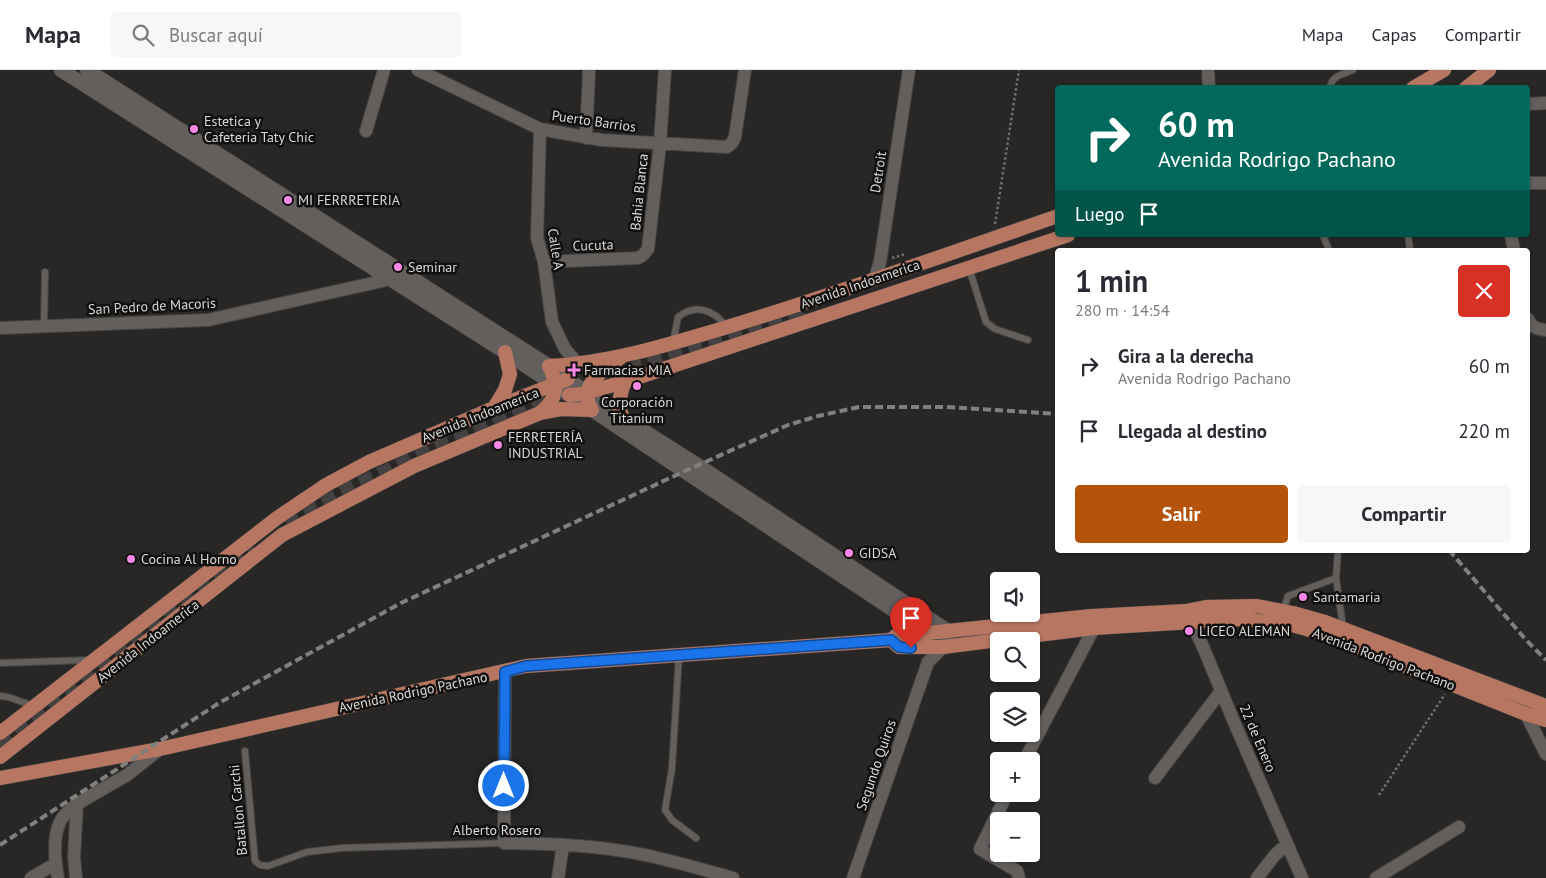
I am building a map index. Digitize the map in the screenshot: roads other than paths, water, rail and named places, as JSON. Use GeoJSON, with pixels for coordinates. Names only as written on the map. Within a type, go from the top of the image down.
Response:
{"type":"FeatureCollection","features":[{"type":"Feature","properties":{"kind":"main road"},"geometry":{"type":"LineString","coordinates":[[1418,85],[1444,70]]}},
{"type":"Feature","properties":{"kind":"main road"},"geometry":{"type":"LineString","coordinates":[[1470,85],[1489,70]]}},
{"type":"Feature","properties":{"kind":"main road","name":"Avenida Indoamerica"},"geometry":{"type":"LineString","coordinates":[[587,391],[603,370],[625,354],[673,343],[803,304],[1055,217]]}},
{"type":"Feature","properties":{"kind":"main road","name":"Avenida Indoamerica"},"geometry":{"type":"LineString","coordinates":[[569,395],[581,394],[624,382],[1062,237]]}},
{"type":"Feature","properties":{"kind":"main road"},"geometry":{"type":"LineString","coordinates":[[494,408],[505,390],[510,374],[505,352]]}},
{"type":"Feature","properties":{"kind":"main road"},"geometry":{"type":"LineString","coordinates":[[568,379],[554,385],[549,366],[579,365],[625,354]]}},
{"type":"Feature","properties":{"kind":"main road"},"geometry":{"type":"LineString","coordinates":[[624,382],[618,405],[624,418]]}},
{"type":"Feature","properties":{"kind":"main road","name":"Avenida Indoamerica"},"geometry":{"type":"LineString","coordinates":[[0,733],[277,518],[326,485],[368,462],[494,408],[554,385],[554,396],[550,404],[540,413],[414,466],[282,535],[0,757]]}},
{"type":"Feature","properties":{"kind":"main road"},"geometry":{"type":"LineString","coordinates":[[587,391],[587,403],[592,410]]}},
{"type":"Feature","properties":{"kind":"main road"},"geometry":{"type":"LineString","coordinates":[[540,413],[561,410],[592,410]]}},
{"type":"Feature","properties":{"kind":"main road","name":"Avenida Rodrigo Pachano"},"geometry":{"type":"LineString","coordinates":[[891,640],[899,647],[943,647],[1188,616],[1206,607],[1257,606],[1283,611],[1343,628],[1546,706]]}},
{"type":"Feature","properties":{"kind":"main road","name":"Avenida Rodrigo Pachano"},"geometry":{"type":"LineString","coordinates":[[0,778],[160,750],[526,666],[891,640],[897,635],[928,634],[1092,616],[1188,616],[1241,619],[1292,625],[1328,635],[1526,714],[1546,720]]}},
{"type":"Feature","properties":{"kind":"street"},"geometry":{"type":"LineString","coordinates":[[61,70],[505,352],[928,634],[924,648],[928,662],[943,647],[948,631],[624,418],[549,366],[87,70]]}},
{"type":"Feature","properties":{"kind":"street"},"geometry":{"type":"LineString","coordinates":[[366,131],[384,70]]}},
{"type":"Feature","properties":{"kind":"street","name":"Puerto Barrios"},"geometry":{"type":"LineString","coordinates":[[418,70],[540,128],[586,138],[727,147],[732,143],[735,136],[745,70]]}},
{"type":"Feature","properties":{"kind":"street"},"geometry":{"type":"LineString","coordinates":[[586,138],[589,70]]}},
{"type":"Feature","properties":{"kind":"street","name":"Bahia Blanca"},"geometry":{"type":"LineString","coordinates":[[643,256],[648,249],[660,144],[665,70]]}},
{"type":"Feature","properties":{"kind":"street","name":"Detroit"},"geometry":{"type":"LineString","coordinates":[[875,278],[880,262],[909,70]]}},
{"type":"Feature","properties":{"kind":"street"},"geometry":{"type":"LineString","coordinates":[[1208,70],[1209,85]]}},
{"type":"Feature","properties":{"kind":"street"},"geometry":{"type":"LineString","coordinates":[[1530,104],[1546,103]]}},
{"type":"Feature","properties":{"kind":"street","name":"Calle A"},"geometry":{"type":"LineString","coordinates":[[540,128],[537,238],[544,262],[552,322],[565,349],[579,365]]}},
{"type":"Feature","properties":{"kind":"street"},"geometry":{"type":"LineString","coordinates":[[1530,183],[1546,183]]}},
{"type":"Feature","properties":{"kind":"street","name":"Cucuta"},"geometry":{"type":"LineString","coordinates":[[544,262],[638,258],[643,256]]}},
{"type":"Feature","properties":{"kind":"street","name":"San Pedro de Macoris"},"geometry":{"type":"LineString","coordinates":[[0,328],[208,320],[391,280]]}},
{"type":"Feature","properties":{"kind":"street"},"geometry":{"type":"LineString","coordinates":[[1530,324],[1536,329],[1546,330]]}},
{"type":"Feature","properties":{"kind":"street","name":"22 de Enero"},"geometry":{"type":"LineString","coordinates":[[1188,616],[1302,878]]}},
{"type":"Feature","properties":{"kind":"street"},"geometry":{"type":"LineString","coordinates":[[1029,752],[1094,628]]}},
{"type":"Feature","properties":{"kind":"street","name":"Segundo Quiros"},"geometry":{"type":"LineString","coordinates":[[853,878],[928,662]]}},
{"type":"Feature","properties":{"kind":"street"},"geometry":{"type":"LineString","coordinates":[[504,843],[505,672]]}},
{"type":"Feature","properties":{"kind":"street"},"geometry":{"type":"LineString","coordinates":[[1155,778],[1221,691]]}},
{"type":"Feature","properties":{"kind":"street"},"geometry":{"type":"LineString","coordinates":[[1526,714],[1546,754]]}},
{"type":"Feature","properties":{"kind":"street"},"geometry":{"type":"LineString","coordinates":[[58,878],[55,864],[55,841],[60,821],[77,804],[127,775],[160,750]]}},
{"type":"Feature","properties":{"kind":"street"},"geometry":{"type":"LineString","coordinates":[[1004,802],[980,849],[1017,871],[1019,878]]}},
{"type":"Feature","properties":{"kind":"street"},"geometry":{"type":"LineString","coordinates":[[76,878],[74,857],[77,804]]}},
{"type":"Feature","properties":{"kind":"street"},"geometry":{"type":"LineString","coordinates":[[1376,878],[1459,827]]}},
{"type":"Feature","properties":{"kind":"street","name":"Alberto Rosero"},"geometry":{"type":"LineString","coordinates":[[504,843],[563,845],[645,855],[714,876],[734,878]]}},
{"type":"Feature","properties":{"kind":"street"},"geometry":{"type":"LineString","coordinates":[[1257,878],[1275,855],[1288,844]]}},
{"type":"Feature","properties":{"kind":"street"},"geometry":{"type":"LineString","coordinates":[[558,878],[563,845]]}},
{"type":"Feature","properties":{"kind":"street"},"geometry":{"type":"LineString","coordinates":[[31,878],[55,864]]}},
{"type":"Feature","properties":{"kind":"lane"},"geometry":{"type":"LineString","coordinates":[[1330,85],[1334,78],[1353,70]]}},
{"type":"Feature","properties":{"kind":"lane"},"geometry":{"type":"LineString","coordinates":[[969,268],[986,322],[995,329],[1028,340]]}},
{"type":"Feature","properties":{"kind":"lane"},"geometry":{"type":"LineString","coordinates":[[44,272],[44,326]]}},
{"type":"Feature","properties":{"kind":"lane"},"geometry":{"type":"LineString","coordinates":[[673,343],[678,317],[697,309],[712,313],[720,318],[726,327]]}},
{"type":"Feature","properties":{"kind":"lane"},"geometry":{"type":"LineString","coordinates":[[1338,553],[1336,578],[1343,628]]}},
{"type":"Feature","properties":{"kind":"lane"},"geometry":{"type":"LineString","coordinates":[[1283,611],[1288,596],[1336,578]]}},
{"type":"Feature","properties":{"kind":"lane"},"geometry":{"type":"LineString","coordinates":[[679,655],[672,768],[665,810],[672,820],[696,838]]}},
{"type":"Feature","properties":{"kind":"lane"},"geometry":{"type":"LineString","coordinates":[[0,663],[93,660]]}},
{"type":"Feature","properties":{"kind":"lane"},"geometry":{"type":"LineString","coordinates":[[0,696],[34,706]]}},
{"type":"Feature","properties":{"kind":"lane","name":"Batallon Carchi"},"geometry":{"type":"LineString","coordinates":[[245,751],[255,860],[260,865]]}},
{"type":"Feature","properties":{"kind":"lane","name":"Alberto Rosero"},"geometry":{"type":"LineString","coordinates":[[260,865],[268,866],[307,852],[342,848],[504,843]]}},
{"type":"Feature","properties":{"kind":"tunnel"},"geometry":{"type":"LineString","coordinates":[[589,383],[800,314],[803,304]]}},
{"type":"Feature","properties":{"kind":"tunnel"},"geometry":{"type":"LineString","coordinates":[[284,519],[493,421],[562,392]]}},
{"type":"Feature","properties":{"kind":"tunnel"},"geometry":{"type":"LineString","coordinates":[[0,746],[254,548]]}},
{"type":"Feature","properties":{"kind":"railway"},"geometry":{"type":"LineString","coordinates":[[0,845],[219,703],[401,603],[788,425],[859,407],[947,407],[1055,414]]}},
{"type":"Feature","properties":{"kind":"railway"},"geometry":{"type":"LineString","coordinates":[[1452,553],[1526,640],[1546,660]]}},
{"type":"Feature","properties":{"kind":"place","name":"Estetica y Cafeteria Taty Chic"},"geometry":{"type":"Point","coordinates":[194,129]}},
{"type":"Feature","properties":{"kind":"place","name":"MI FERRRETERIA"},"geometry":{"type":"Point","coordinates":[288,200]}},
{"type":"Feature","properties":{"kind":"place","name":"Seminar"},"geometry":{"type":"Point","coordinates":[398,267]}},
{"type":"Feature","properties":{"kind":"place","name":"Farmacias MIA"},"geometry":{"type":"Point","coordinates":[574,370]}},
{"type":"Feature","properties":{"kind":"place","name":"Corporación Titanium"},"geometry":{"type":"Point","coordinates":[637,386]}},
{"type":"Feature","properties":{"kind":"place","name":"FERRETERÍA INDUSTRIAL"},"geometry":{"type":"Point","coordinates":[498,445]}},
{"type":"Feature","properties":{"kind":"place","name":"GIDSA"},"geometry":{"type":"Point","coordinates":[849,553]}},
{"type":"Feature","properties":{"kind":"place","name":"Cocina Al Horno"},"geometry":{"type":"Point","coordinates":[131,559]}},
{"type":"Feature","properties":{"kind":"place","name":"Santamaria"},"geometry":{"type":"Point","coordinates":[1303,597]}},
{"type":"Feature","properties":{"kind":"place","name":"LICEO ALEMAN"},"geometry":{"type":"Point","coordinates":[1189,631]}}]}
